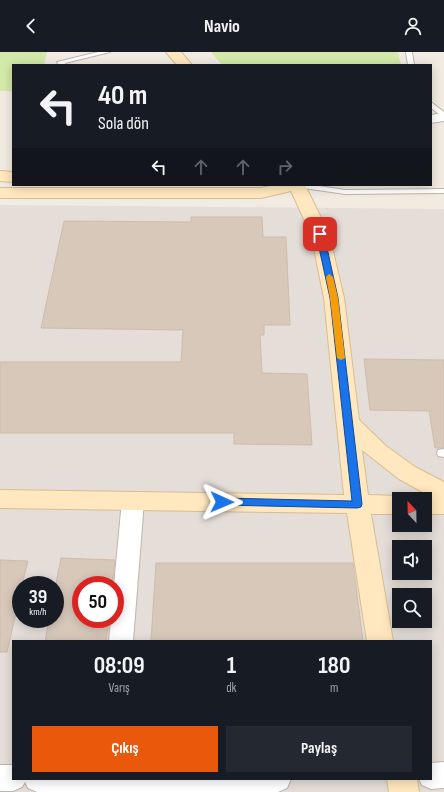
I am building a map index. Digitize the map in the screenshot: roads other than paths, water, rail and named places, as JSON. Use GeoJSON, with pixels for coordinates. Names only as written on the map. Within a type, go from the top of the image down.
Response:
{"type":"FeatureCollection","features":[{"type":"Feature","properties":{"kind":"street"},"geometry":{"type":"LineString","coordinates":[[173,52],[185,64]]}},
{"type":"Feature","properties":{"kind":"street"},"geometry":{"type":"LineString","coordinates":[[432,119],[444,117]]}},
{"type":"Feature","properties":{"kind":"street"},"geometry":{"type":"LineString","coordinates":[[0,176],[12,177]]}},
{"type":"Feature","properties":{"kind":"street"},"geometry":{"type":"LineString","coordinates":[[0,193],[261,193],[292,186]]}},
{"type":"Feature","properties":{"kind":"street"},"geometry":{"type":"LineString","coordinates":[[296,186],[320,234],[334,298],[357,504],[380,640]]}},
{"type":"Feature","properties":{"kind":"street"},"geometry":{"type":"LineString","coordinates":[[349,424],[378,452],[401,469],[444,493]]}},
{"type":"Feature","properties":{"kind":"street"},"geometry":{"type":"LineString","coordinates":[[0,499],[392,505]]}},
{"type":"Feature","properties":{"kind":"street"},"geometry":{"type":"LineString","coordinates":[[122,640],[132,501]]}},
{"type":"Feature","properties":{"kind":"street"},"geometry":{"type":"LineString","coordinates":[[432,505],[444,505]]}},
{"type":"Feature","properties":{"kind":"street"},"geometry":{"type":"LineString","coordinates":[[432,776],[444,775]]}},
{"type":"Feature","properties":{"kind":"street"},"geometry":{"type":"LineString","coordinates":[[0,778],[12,778]]}},
{"type":"Feature","properties":{"kind":"street"},"geometry":{"type":"LineString","coordinates":[[402,780],[404,792]]}},
{"type":"Feature","properties":{"kind":"lane"},"geometry":{"type":"LineString","coordinates":[[62,64],[60,62],[107,52]]}},
{"type":"Feature","properties":{"kind":"lane"},"geometry":{"type":"LineString","coordinates":[[409,52],[411,64]]}},
{"type":"Feature","properties":{"kind":"lane"},"geometry":{"type":"LineString","coordinates":[[432,105],[444,117]]}},
{"type":"Feature","properties":{"kind":"lane"},"geometry":{"type":"LineString","coordinates":[[303,186],[345,192],[444,192]]}}]}
